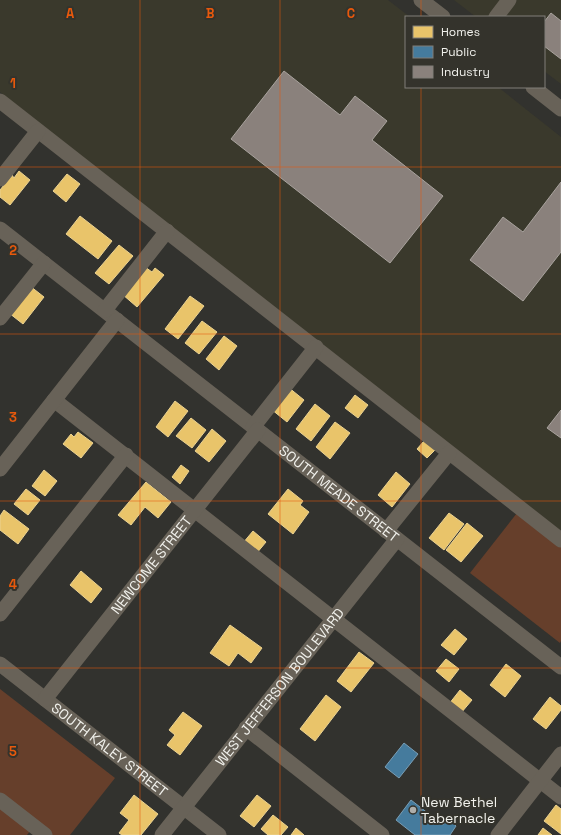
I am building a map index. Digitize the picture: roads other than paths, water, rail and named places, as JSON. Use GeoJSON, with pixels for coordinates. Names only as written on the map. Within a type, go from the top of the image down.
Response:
{"type":"FeatureCollection","features":[{"type":"Feature","properties":{"kind":"street"},"geometry":{"type":"LineString","coordinates":[[421,0],[442,16]]}},
{"type":"Feature","properties":{"kind":"street"},"geometry":{"type":"LineString","coordinates":[[497,16],[509,0]]}},
{"type":"Feature","properties":{"kind":"street"},"geometry":{"type":"LineString","coordinates":[[534,88],[561,109]]}},
{"type":"Feature","properties":{"kind":"street"},"geometry":{"type":"LineString","coordinates":[[0,101],[561,540]]}},
{"type":"Feature","properties":{"kind":"street"},"geometry":{"type":"LineString","coordinates":[[0,179],[38,131]]}},
{"type":"Feature","properties":{"kind":"street","name":"SOUTH MEADE STREET"},"geometry":{"type":"LineString","coordinates":[[0,228],[561,667]]}},
{"type":"Feature","properties":{"kind":"street"},"geometry":{"type":"LineString","coordinates":[[105,310],[167,231]]}},
{"type":"Feature","properties":{"kind":"street"},"geometry":{"type":"LineString","coordinates":[[0,318],[44,263]]}},
{"type":"Feature","properties":{"kind":"street"},"geometry":{"type":"LineString","coordinates":[[0,469],[117,320]]}},
{"type":"Feature","properties":{"kind":"street","name":"NEWCOME STREET"},"geometry":{"type":"LineString","coordinates":[[45,699],[194,510],[316,347]]}},
{"type":"Feature","properties":{"kind":"street"},"geometry":{"type":"LineString","coordinates":[[54,400],[561,797]]}},
{"type":"Feature","properties":{"kind":"street","name":"WEST JEFFERSON BOULEVARD"},"geometry":{"type":"LineString","coordinates":[[162,835],[333,619],[449,453]]}},
{"type":"Feature","properties":{"kind":"street"},"geometry":{"type":"LineString","coordinates":[[0,614],[126,455]]}},
{"type":"Feature","properties":{"kind":"street","name":"SOUTH KALEY STREET"},"geometry":{"type":"LineString","coordinates":[[0,664],[219,835]]}},
{"type":"Feature","properties":{"kind":"street"},"geometry":{"type":"LineString","coordinates":[[246,728],[382,835]]}},
{"type":"Feature","properties":{"kind":"street"},"geometry":{"type":"LineString","coordinates":[[498,835],[561,754]]}},
{"type":"Feature","properties":{"kind":"street"},"geometry":{"type":"LineString","coordinates":[[0,800],[45,835]]}},
{"type":"Feature","properties":{"kind":"place","name":"New Bethel Tabernacle"},"geometry":{"type":"Point","coordinates":[413,810]}}]}
